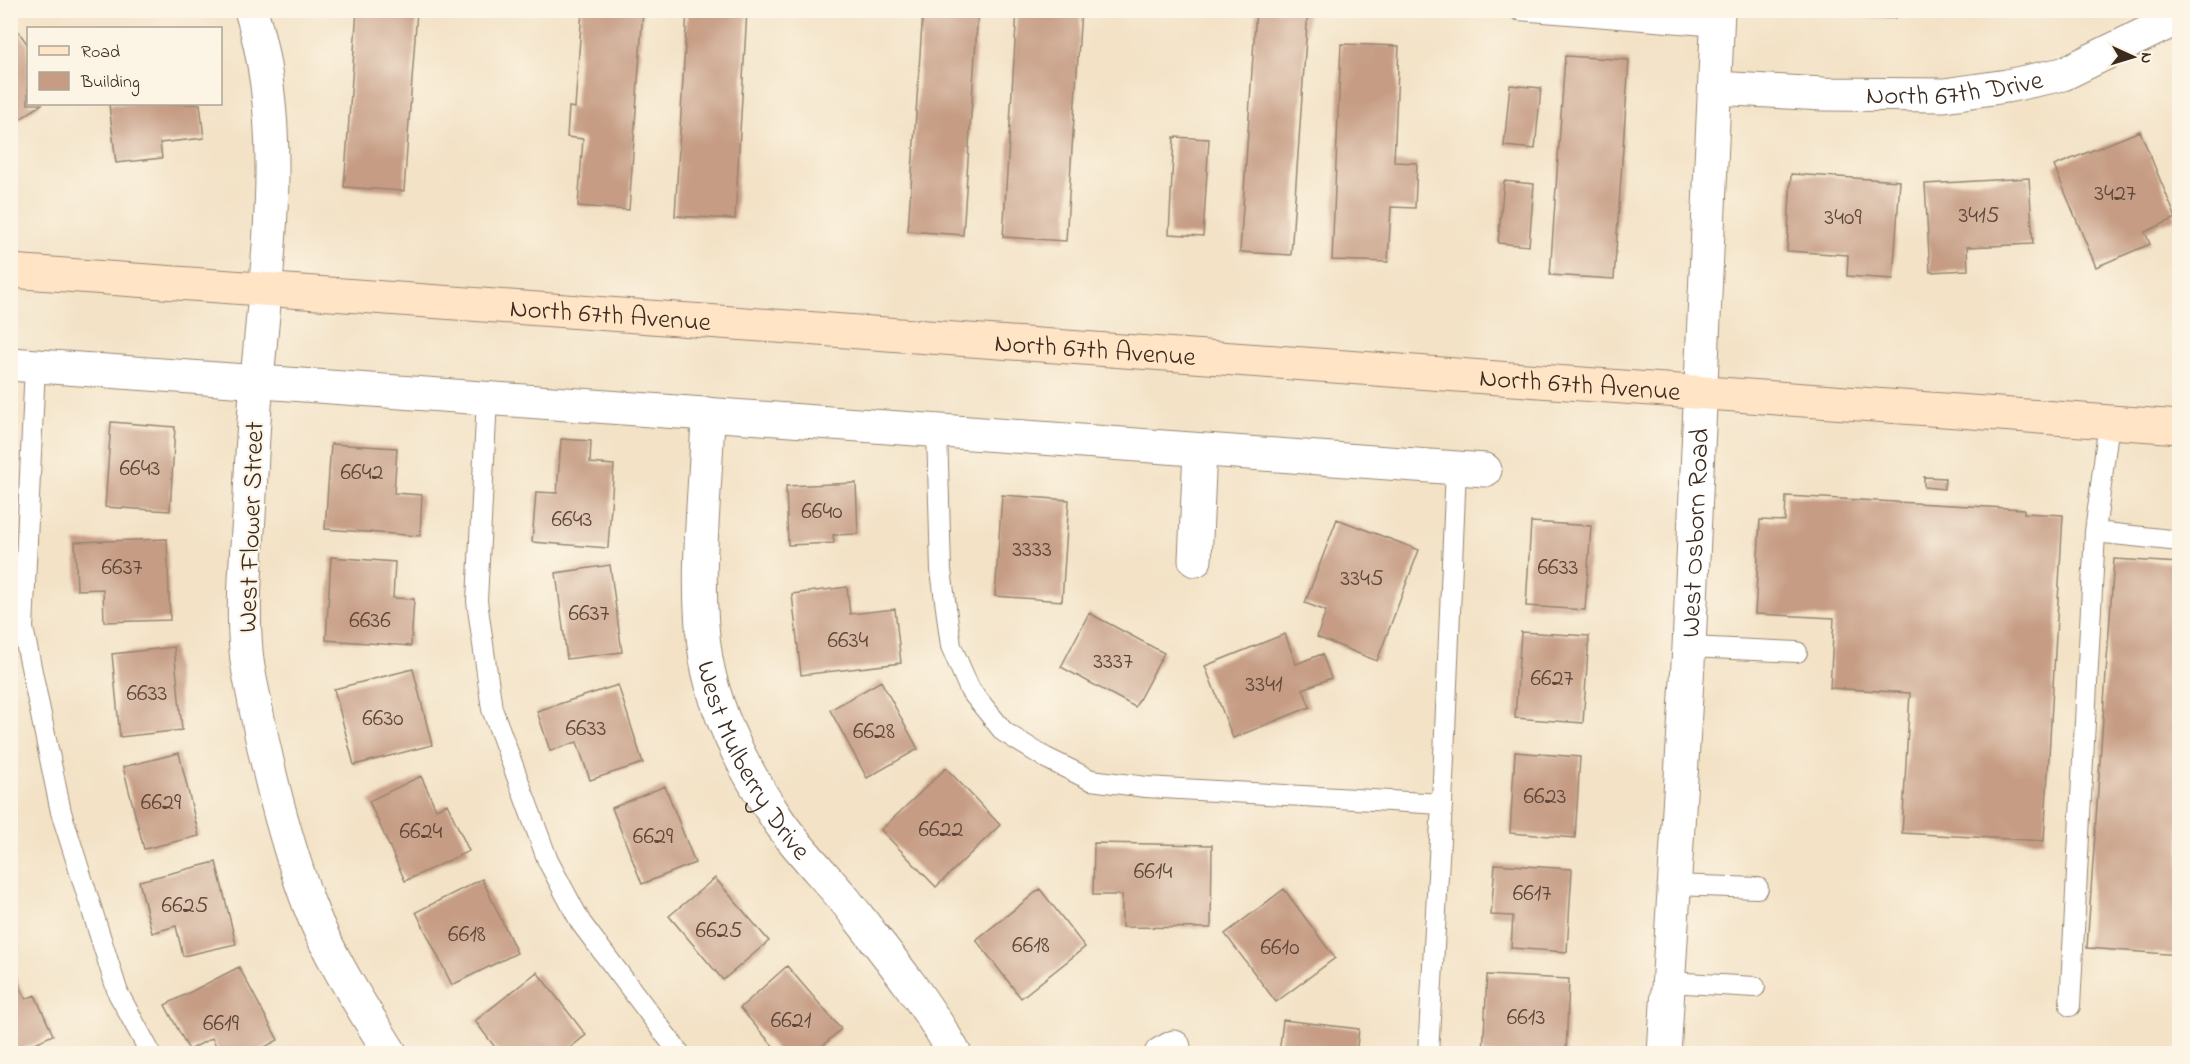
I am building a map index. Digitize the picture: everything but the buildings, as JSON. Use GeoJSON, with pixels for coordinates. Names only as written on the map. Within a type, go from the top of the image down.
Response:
{"type":"FeatureCollection","features":[{"type":"Feature","properties":{"kind":"main road","name":"North 67th Avenue"},"geometry":{"type":"LineString","coordinates":[[10,271],[2180,427]]}},
{"type":"Feature","properties":{"kind":"street","name":"West Flower Street"},"geometry":{"type":"LineString","coordinates":[[251,10],[264,63],[272,165],[267,291],[257,382],[243,603],[246,653],[263,746],[284,824],[311,908],[351,989],[391,1053]]}},
{"type":"Feature","properties":{"kind":"street","name":"North 67th Drive"},"geometry":{"type":"LineString","coordinates":[[1715,88],[1884,95],[1944,95],[2007,86],[2063,74],[2180,17]]}},
{"type":"Feature","properties":{"kind":"street","name":"West Osborn Road"},"geometry":{"type":"LineString","coordinates":[[1664,1053],[1689,647],[1718,18]]}},
{"type":"Feature","properties":{"kind":"street"},"geometry":{"type":"LineString","coordinates":[[23,365],[1470,469]]}},
{"type":"Feature","properties":{"kind":"street","name":"West Mulberry Drive"},"geometry":{"type":"LineString","coordinates":[[708,414],[700,608],[706,660],[720,708],[747,771],[781,824],[896,966],[941,1029],[955,1053]]}},
{"type":"Feature","properties":{"kind":"street"},"geometry":{"type":"LineString","coordinates":[[1195,560],[1200,450]]}},
{"type":"Feature","properties":{"kind":"lane"},"geometry":{"type":"LineString","coordinates":[[1519,10],[1718,18]]}},
{"type":"Feature","properties":{"kind":"lane"},"geometry":{"type":"LineString","coordinates":[[23,365],[24,628],[61,812],[118,993],[151,1053]]}},
{"type":"Feature","properties":{"kind":"lane"},"geometry":{"type":"LineString","coordinates":[[487,398],[477,601],[492,709],[548,861],[581,923],[609,964],[680,1053]]}},
{"type":"Feature","properties":{"kind":"lane"},"geometry":{"type":"LineString","coordinates":[[2070,1006],[2095,532],[2109,422]]}},
{"type":"Feature","properties":{"kind":"lane"},"geometry":{"type":"LineString","coordinates":[[937,431],[941,570],[951,646],[970,690],[1004,732],[1046,758],[1091,780],[1146,787],[1442,804]]}},
{"type":"Feature","properties":{"kind":"lane"},"geometry":{"type":"LineString","coordinates":[[1428,1053],[1442,804],[1470,469]]}},
{"type":"Feature","properties":{"kind":"lane"},"geometry":{"type":"LineString","coordinates":[[2095,532],[2180,541]]}},
{"type":"Feature","properties":{"kind":"lane"},"geometry":{"type":"LineString","coordinates":[[1689,647],[1797,652]]}},
{"type":"Feature","properties":{"kind":"lane"},"geometry":{"type":"LineString","coordinates":[[1674,885],[1758,888]]}},
{"type":"Feature","properties":{"kind":"lane"},"geometry":{"type":"LineString","coordinates":[[1668,982],[1755,987]]}}]}
